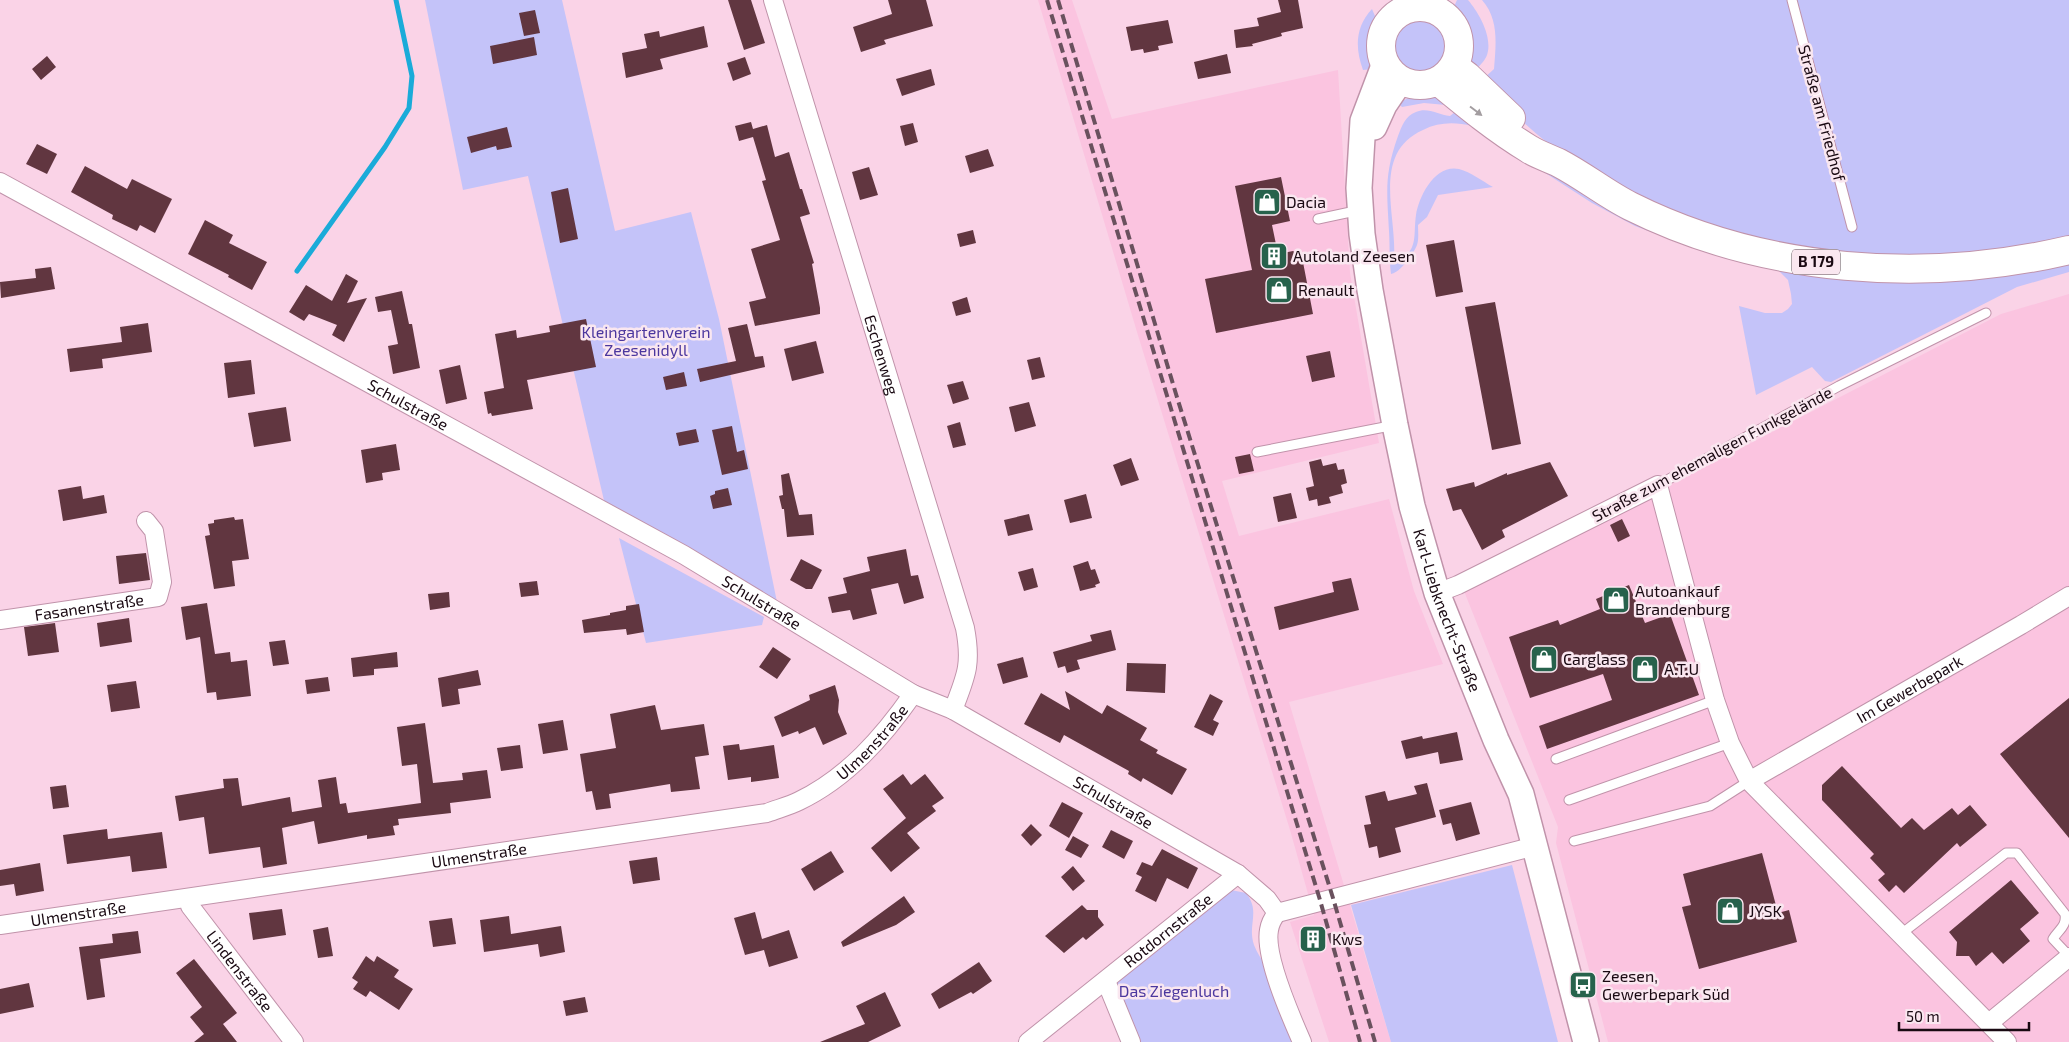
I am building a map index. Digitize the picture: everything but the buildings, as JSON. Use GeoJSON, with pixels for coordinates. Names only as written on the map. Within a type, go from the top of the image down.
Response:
{"type":"FeatureCollection","features":[{"type":"Feature","properties":{"kind":"main road"},"geometry":{"type":"LineString","coordinates":[[1419,6],[1431,8],[1442,13],[1451,21],[1457,31],[1460,43],[1459,55],[1446,73],[1426,84],[1413,84],[1393,72],[1382,53],[1381,42],[1393,7],[1408,8],[1419,6]]}},
{"type":"Feature","properties":{"kind":"main road","name":"B 179"},"geometry":{"type":"LineString","coordinates":[[1446,73],[1501,130],[1530,150],[1559,163],[1630,206],[1676,226],[1760,252],[1815,262],[1878,269],[1960,268],[2008,262],[2069,250]]}},
{"type":"Feature","properties":{"kind":"street","name":"Eschenweg"},"geometry":{"type":"LineString","coordinates":[[773,0],[965,628],[969,651],[967,672],[953,710]]}},
{"type":"Feature","properties":{"kind":"street","name":"Karl-Liebknecht-Straße"},"geometry":{"type":"LineString","coordinates":[[1393,72],[1363,121],[1360,210],[1370,290],[1395,425],[1412,506],[1437,593],[1496,740],[1521,794],[1586,1042]]}},
{"type":"Feature","properties":{"kind":"street","name":"Schulstraße"},"geometry":{"type":"LineString","coordinates":[[0,182],[684,555],[913,694],[953,710],[1238,874],[1267,899],[1277,912]]}},
{"type":"Feature","properties":{"kind":"street","name":"Straße zum ehemaligen Funkgelände"},"geometry":{"type":"LineString","coordinates":[[1437,593],[1458,585],[1658,485]]}},
{"type":"Feature","properties":{"kind":"street"},"geometry":{"type":"LineString","coordinates":[[1658,485],[1715,700],[1730,743],[1749,781],[2007,1042]]}},
{"type":"Feature","properties":{"kind":"street","name":"Fasanenstraße"},"geometry":{"type":"LineString","coordinates":[[0,620],[158,597],[162,582],[154,531],[146,521]]}},
{"type":"Feature","properties":{"kind":"street","name":"Im Gewerbepark"},"geometry":{"type":"LineString","coordinates":[[1749,781],[2069,596]]}},
{"type":"Feature","properties":{"kind":"street","name":"Ulmenstraße"},"geometry":{"type":"LineString","coordinates":[[0,925],[766,813],[798,802],[843,774],[868,750],[898,716],[913,694]]}},
{"type":"Feature","properties":{"kind":"street"},"geometry":{"type":"LineString","coordinates":[[1302,1042],[1278,979],[1269,947],[1268,931],[1271,920],[1277,912],[1536,846]]}},
{"type":"Feature","properties":{"kind":"street","name":"Rotdornstraße"},"geometry":{"type":"LineString","coordinates":[[1028,1042],[1238,874]]}},
{"type":"Feature","properties":{"kind":"street","name":"Lindenstraße"},"geometry":{"type":"LineString","coordinates":[[189,898],[190,906],[294,1042]]}},
{"type":"Feature","properties":{"kind":"street"},"geometry":{"type":"LineString","coordinates":[[1989,1023],[2069,957]]}},
{"type":"Feature","properties":{"kind":"street"},"geometry":{"type":"LineString","coordinates":[[1106,981],[1131,1042]]}},
{"type":"Feature","properties":{"kind":"lane","name":"Straße am Friedhof"},"geometry":{"type":"LineString","coordinates":[[1792,0],[1852,226]]}},
{"type":"Feature","properties":{"kind":"lane"},"geometry":{"type":"LineString","coordinates":[[1318,219],[1360,210]]}},
{"type":"Feature","properties":{"kind":"lane","name":"Straße zum ehemaligen Funkgelände"},"geometry":{"type":"LineString","coordinates":[[1658,485],[1839,386],[1986,313]]}},
{"type":"Feature","properties":{"kind":"lane"},"geometry":{"type":"LineString","coordinates":[[1258,452],[1395,425]]}},
{"type":"Feature","properties":{"kind":"lane"},"geometry":{"type":"LineString","coordinates":[[1556,759],[1715,700]]}},
{"type":"Feature","properties":{"kind":"lane"},"geometry":{"type":"LineString","coordinates":[[1570,800],[1730,743]]}},
{"type":"Feature","properties":{"kind":"lane"},"geometry":{"type":"LineString","coordinates":[[1574,841],[1710,806],[1749,781]]}},
{"type":"Feature","properties":{"kind":"lane"},"geometry":{"type":"LineString","coordinates":[[1901,934],[2006,854],[2012,852],[2017,853],[2065,914],[2066,919],[2062,930],[2053,939],[2069,957]]}},
{"type":"Feature","properties":{"kind":"shaded area"},"geometry":{"type":"Polygon","coordinates":[[[1038,0],[1072,0],[1112,119],[1338,70],[1350,273],[1379,443],[1222,481],[1239,536],[1389,499],[1414,591],[1443,664],[1289,702],[1391,1042],[1329,1042],[1290,922],[1314,915],[1290,830],[1137,332],[1038,0]]]}},
{"type":"Feature","properties":{"kind":"shaded area"},"geometry":{"type":"Polygon","coordinates":[[[2069,294],[2069,1042],[1608,1042],[1556,843],[1558,827],[1464,591],[2001,314],[2069,294]]]}},
{"type":"Feature","properties":{"kind":"green space","name":"Kleingartenverein Zeesenidyll"},"geometry":{"type":"Polygon","coordinates":[[[425,0],[562,0],[615,231],[691,212],[719,319],[777,602],[606,509],[528,176],[463,190],[425,0]]]}},
{"type":"Feature","properties":{"kind":"green space"},"geometry":{"type":"Polygon","coordinates":[[[1457,0],[1468,0],[1487,33],[1487,55],[1475,71],[1471,58],[1471,39],[1462,21],[1453,9],[1457,0]]]}},
{"type":"Feature","properties":{"kind":"green space"},"geometry":{"type":"Polygon","coordinates":[[[1482,0],[2069,0],[2069,237],[2004,250],[1936,255],[1867,254],[1798,246],[1730,231],[1665,208],[1604,179],[1548,143],[1522,121],[1482,80],[1494,69],[1496,41],[1491,15],[1482,0]]]}},
{"type":"Feature","properties":{"kind":"green space"},"geometry":{"type":"Polygon","coordinates":[[[1372,9],[1375,16],[1375,28],[1371,39],[1374,66],[1373,69],[1363,70],[1360,62],[1358,38],[1362,23],[1372,9]]]}},
{"type":"Feature","properties":{"kind":"green space"},"geometry":{"type":"Polygon","coordinates":[[[1421,19],[1431,21],[1440,27],[1446,36],[1448,46],[1446,56],[1440,65],[1431,71],[1421,73],[1411,71],[1402,65],[1396,56],[1394,46],[1396,36],[1402,27],[1411,21],[1421,19]]]}},
{"type":"Feature","properties":{"kind":"green space"},"geometry":{"type":"Polygon","coordinates":[[[1428,94],[1437,95],[1446,105],[1424,103],[1402,107],[1400,105],[1400,103],[1408,98],[1428,94]]]}},
{"type":"Feature","properties":{"kind":"green space"},"geometry":{"type":"Polygon","coordinates":[[[1460,108],[1731,253],[2069,259],[2069,272],[2017,287],[1831,382],[1825,381],[1812,367],[1756,395],[1739,306],[1765,313],[1782,313],[1788,309],[1792,304],[1788,280],[1779,271],[1706,252],[1635,226],[1592,203],[1472,126],[1447,123],[1429,127],[1407,140],[1397,154],[1392,169],[1390,187],[1394,258],[1398,262],[1405,257],[1412,247],[1418,207],[1425,191],[1436,176],[1443,171],[1459,169],[1472,174],[1493,187],[1438,195],[1427,217],[1418,225],[1418,243],[1413,253],[1395,273],[1391,274],[1388,173],[1401,129],[1404,122],[1416,112],[1425,110],[1450,116],[1460,108]]]}},
{"type":"Feature","properties":{"kind":"green space"},"geometry":{"type":"Polygon","coordinates":[[[619,538],[764,617],[762,625],[646,643],[619,538]]]}},
{"type":"Feature","properties":{"kind":"green space"},"geometry":{"type":"Polygon","coordinates":[[[1512,865],[1558,1042],[1391,1042],[1351,905],[1512,865]]]}},
{"type":"Feature","properties":{"kind":"green space","name":"Das Ziegenluch"},"geometry":{"type":"Polygon","coordinates":[[[1231,890],[1246,893],[1253,906],[1252,938],[1254,945],[1265,966],[1297,1042],[1131,1042],[1106,981],[1231,890]]]}},
{"type":"Feature","properties":{"kind":"waterway"},"geometry":{"type":"LineString","coordinates":[[297,271],[385,147],[409,108],[412,76],[396,0]]}},
{"type":"Feature","properties":{"kind":"railway"},"geometry":{"type":"LineString","coordinates":[[1047,0],[1320,900],[1360,1042]]}},
{"type":"Feature","properties":{"kind":"railway"},"geometry":{"type":"LineString","coordinates":[[1058,0],[1176,394],[1333,898],[1375,1042]]}},
{"type":"Feature","properties":{"kind":"place","name":"Dacia"},"geometry":{"type":"Point","coordinates":[1267,202]}},
{"type":"Feature","properties":{"kind":"place","name":"Autoland Zeesen"},"geometry":{"type":"Point","coordinates":[1274,256]}},
{"type":"Feature","properties":{"kind":"place","name":"Renault"},"geometry":{"type":"Point","coordinates":[1279,290]}},
{"type":"Feature","properties":{"kind":"place","name":"Autoankauf Brandenburg"},"geometry":{"type":"Point","coordinates":[1616,600]}},
{"type":"Feature","properties":{"kind":"place","name":"Carglass"},"geometry":{"type":"Point","coordinates":[1544,659]}},
{"type":"Feature","properties":{"kind":"place","name":"A.T.U"},"geometry":{"type":"Point","coordinates":[1645,669]}},
{"type":"Feature","properties":{"kind":"place","name":"JYSK"},"geometry":{"type":"Point","coordinates":[1730,911]}},
{"type":"Feature","properties":{"kind":"place","name":"Kws"},"geometry":{"type":"Point","coordinates":[1313,939]}},
{"type":"Feature","properties":{"kind":"place","name":"Zeesen, Gewerbepark Süd"},"geometry":{"type":"Point","coordinates":[1583,985]}}]}
